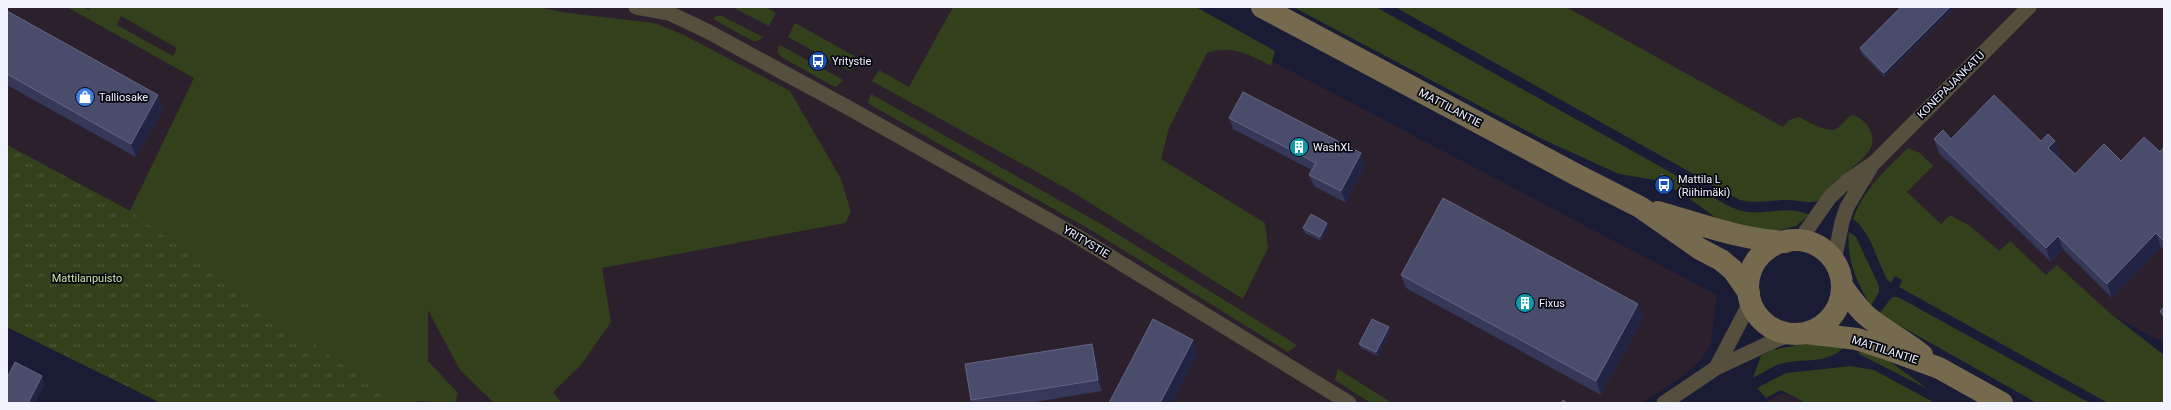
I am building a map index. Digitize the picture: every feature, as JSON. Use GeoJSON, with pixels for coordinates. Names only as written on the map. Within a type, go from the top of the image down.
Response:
{"type":"FeatureCollection","features":[{"type":"Feature","properties":{"kind":"street","name":"YRITYSTIE"},"geometry":{"type":"LineString","coordinates":[[636,7],[670,10],[834,100],[1068,231],[1349,403]]}},
{"type":"Feature","properties":{"kind":"street","name":"MATTILANTIE"},"geometry":{"type":"LineString","coordinates":[[1262,7],[1568,171],[1640,207],[1725,263],[1733,270],[1750,297]]}},
{"type":"Feature","properties":{"kind":"street","name":"KONEPAJANKATU"},"geometry":{"type":"LineString","coordinates":[[1792,241],[1830,197],[1847,181],[1874,163],[2029,7]]}},
{"type":"Feature","properties":{"kind":"street","name":"KONEPAJANKATU"},"geometry":{"type":"LineString","coordinates":[[1834,261],[1842,222],[1847,207],[1874,163]]}},
{"type":"Feature","properties":{"kind":"street","name":"MATTILANTIE"},"geometry":{"type":"LineString","coordinates":[[1640,207],[1742,237],[1762,241],[1792,241]]}},
{"type":"Feature","properties":{"kind":"street"},"geometry":{"type":"LineString","coordinates":[[1664,403],[1716,368],[1776,340],[1799,334],[1818,329],[1828,321],[1836,311],[1841,299],[1842,286],[1840,274],[1834,261],[1825,251],[1813,244],[1792,241],[1773,246],[1762,255],[1754,266],[1749,279],[1750,297],[1759,317],[1769,326],[1780,332],[1799,334]]}},
{"type":"Feature","properties":{"kind":"street","name":"MATTILANTIE"},"geometry":{"type":"LineString","coordinates":[[1842,286],[1869,318],[1903,339],[1939,368]]}},
{"type":"Feature","properties":{"kind":"street"},"geometry":{"type":"LineString","coordinates":[[1716,368],[1750,297]]}},
{"type":"Feature","properties":{"kind":"street","name":"MATTILANTIE"},"geometry":{"type":"LineString","coordinates":[[1799,334],[1857,339],[1939,368],[2002,403]]}},
{"type":"Feature","properties":{"kind":"shaded area"},"geometry":{"type":"Polygon","coordinates":[[[7,7],[1169,7],[1717,295],[1711,343],[1702,359],[1680,378],[1642,403],[395,403],[130,211],[7,145],[7,7]]]}},
{"type":"Feature","properties":{"kind":"shaded area"},"geometry":{"type":"Polygon","coordinates":[[[1537,7],[2164,7],[2164,343],[1537,7]]]}},
{"type":"Feature","properties":{"kind":"shaded area"},"geometry":{"type":"Polygon","coordinates":[[[1782,393],[1787,394],[1806,403],[1763,403],[1782,393]]]}},
{"type":"Feature","properties":{"kind":"green space"},"geometry":{"type":"Polygon","coordinates":[[[67,7],[83,7],[89,10],[90,7],[536,7],[568,13],[654,23],[682,34],[790,91],[841,179],[851,212],[845,223],[602,268],[611,322],[581,365],[553,392],[562,403],[494,403],[460,370],[428,310],[428,361],[458,393],[455,403],[417,401],[416,403],[161,403],[7,327],[7,145],[130,211],[194,78],[67,7]],[[121,16],[117,25],[173,56],[177,48],[121,16]]]}},
{"type":"Feature","properties":{"kind":"green space"},"geometry":{"type":"Polygon","coordinates":[[[732,7],[766,7],[776,13],[769,26],[732,7]]]}},
{"type":"Feature","properties":{"kind":"green space"},"geometry":{"type":"Polygon","coordinates":[[[953,7],[1196,7],[1275,51],[1271,66],[1256,58],[1232,50],[1207,53],[1169,128],[1161,159],[1265,223],[1268,248],[1243,299],[1071,191],[872,81],[879,70],[909,87],[953,7]]]}},
{"type":"Feature","properties":{"kind":"green space"},"geometry":{"type":"Polygon","coordinates":[[[1293,7],[1376,7],[1686,181],[1686,185],[1681,190],[1675,190],[1661,181],[1619,174],[1542,139],[1293,7]]]}},
{"type":"Feature","properties":{"kind":"green space"},"geometry":{"type":"Polygon","coordinates":[[[1395,7],[1566,7],[1783,127],[1789,120],[1799,117],[1824,129],[1834,130],[1852,115],[1857,117],[1870,129],[1873,140],[1872,146],[1865,156],[1834,182],[1818,201],[1806,202],[1787,200],[1752,202],[1740,200],[1395,7]]]}},
{"type":"Feature","properties":{"kind":"green space"},"geometry":{"type":"Polygon","coordinates":[[[716,16],[722,16],[763,37],[758,41],[753,41],[713,19],[716,16]]]}},
{"type":"Feature","properties":{"kind":"green space"},"geometry":{"type":"Polygon","coordinates":[[[795,23],[858,58],[850,71],[788,37],[795,23]]]}},
{"type":"Feature","properties":{"kind":"green space"},"geometry":{"type":"Polygon","coordinates":[[[780,45],[843,80],[836,87],[831,85],[780,56],[777,51],[780,45]]]}},
{"type":"Feature","properties":{"kind":"green space"},"geometry":{"type":"Polygon","coordinates":[[[871,94],[1101,224],[1297,345],[1288,352],[1096,233],[871,105],[868,102],[871,94]]]}},
{"type":"Feature","properties":{"kind":"green space","name":"Mattilanpuisto"},"geometry":{"type":"Polygon","coordinates":[[[7,145],[130,211],[395,403],[161,403],[7,327],[7,145]]]}},
{"type":"Feature","properties":{"kind":"green space"},"geometry":{"type":"Polygon","coordinates":[[[1908,148],[1920,153],[1933,166],[1907,192],[1941,224],[1950,215],[1970,226],[1999,251],[2010,241],[2046,275],[2057,265],[2111,314],[2164,355],[2164,403],[2108,403],[1899,287],[1902,280],[1895,276],[1891,283],[1883,272],[1865,232],[1853,219],[1869,189],[1883,172],[1908,148]]]}},
{"type":"Feature","properties":{"kind":"green space"},"geometry":{"type":"Polygon","coordinates":[[[1696,186],[1721,202],[1741,211],[1756,212],[1787,210],[1802,212],[1809,215],[1796,226],[1773,232],[1719,220],[1690,199],[1696,186]]]}},
{"type":"Feature","properties":{"kind":"green space"},"geometry":{"type":"Polygon","coordinates":[[[1849,232],[1856,237],[1879,286],[1879,292],[1871,306],[1857,280],[1851,261],[1849,252],[1849,232]]]}},
{"type":"Feature","properties":{"kind":"green space"},"geometry":{"type":"Polygon","coordinates":[[[1892,297],[1898,297],[2090,403],[2037,403],[1879,314],[1892,297]]]}},
{"type":"Feature","properties":{"kind":"green space"},"geometry":{"type":"Polygon","coordinates":[[[1803,344],[1846,345],[1832,356],[1816,360],[1780,364],[1753,378],[1761,356],[1772,350],[1803,344]]]}},
{"type":"Feature","properties":{"kind":"green space"},"geometry":{"type":"Polygon","coordinates":[[[1858,348],[1882,356],[1928,389],[1859,354],[1858,348]]]}},
{"type":"Feature","properties":{"kind":"green space"},"geometry":{"type":"Polygon","coordinates":[[[1851,366],[1874,370],[1935,403],[1806,403],[1781,390],[1766,398],[1757,388],[1786,373],[1851,366]]]}},
{"type":"Feature","properties":{"kind":"green space"},"geometry":{"type":"Polygon","coordinates":[[[1338,369],[1392,403],[1371,403],[1335,380],[1338,369]]]}},
{"type":"Feature","properties":{"kind":"building"},"geometry":{"type":"Polygon","coordinates":[[[1901,7],[1950,7],[1884,73],[1860,48],[1901,7]]]}},
{"type":"Feature","properties":{"kind":"building","name":"Talliosake"},"geometry":{"type":"Polygon","coordinates":[[[7,11],[158,95],[131,144],[7,74],[7,11]]]}},
{"type":"Feature","properties":{"kind":"building","name":"WashXL"},"geometry":{"type":"Polygon","coordinates":[[[1243,92],[1361,153],[1341,191],[1309,175],[1316,163],[1229,118],[1243,92]]]}},
{"type":"Feature","properties":{"kind":"building"},"geometry":{"type":"Polygon","coordinates":[[[1994,95],[2041,141],[2048,134],[2055,141],[2048,148],[2075,174],[2104,144],[2121,161],[2144,137],[2160,152],[2164,147],[2164,241],[2156,233],[2107,284],[2058,236],[2046,248],[1934,139],[1943,130],[1951,139],[1994,95]]]}},
{"type":"Feature","properties":{"kind":"building"},"geometry":{"type":"Polygon","coordinates":[[[1662,174],[1669,179],[1667,182],[1660,177],[1662,174]]]}},
{"type":"Feature","properties":{"kind":"building","name":"Fixus"},"geometry":{"type":"Polygon","coordinates":[[[1443,198],[1638,304],[1596,381],[1401,275],[1443,198]]]}},
{"type":"Feature","properties":{"kind":"building"},"geometry":{"type":"Polygon","coordinates":[[[1311,214],[1327,223],[1320,237],[1303,228],[1311,214]]]}},
{"type":"Feature","properties":{"kind":"building"},"geometry":{"type":"Polygon","coordinates":[[[2164,307],[2164,316],[2160,311],[2164,307]]]}},
{"type":"Feature","properties":{"kind":"building"},"geometry":{"type":"Polygon","coordinates":[[[1153,319],[1193,340],[1160,403],[1109,403],[1153,319]]]}},
{"type":"Feature","properties":{"kind":"building"},"geometry":{"type":"Polygon","coordinates":[[[1372,319],[1389,327],[1376,352],[1359,344],[1372,319]]]}},
{"type":"Feature","properties":{"kind":"building"},"geometry":{"type":"Polygon","coordinates":[[[1092,344],[1098,380],[971,400],[965,364],[1092,344]]]}},
{"type":"Feature","properties":{"kind":"building"},"geometry":{"type":"Polygon","coordinates":[[[15,362],[42,376],[28,403],[7,403],[7,378],[15,362]]]}},
{"type":"Feature","properties":{"kind":"place","name":"Yritystie"},"geometry":{"type":"Point","coordinates":[818,61]}},
{"type":"Feature","properties":{"kind":"place","name":"Talliosake"},"geometry":{"type":"Point","coordinates":[85,97]}},
{"type":"Feature","properties":{"kind":"place","name":"WashXL"},"geometry":{"type":"Point","coordinates":[1299,147]}},
{"type":"Feature","properties":{"kind":"place","name":"Mattila L (Riihimäki)"},"geometry":{"type":"Point","coordinates":[1664,185]}},
{"type":"Feature","properties":{"kind":"place","name":"Fixus"},"geometry":{"type":"Point","coordinates":[1525,303]}}]}
